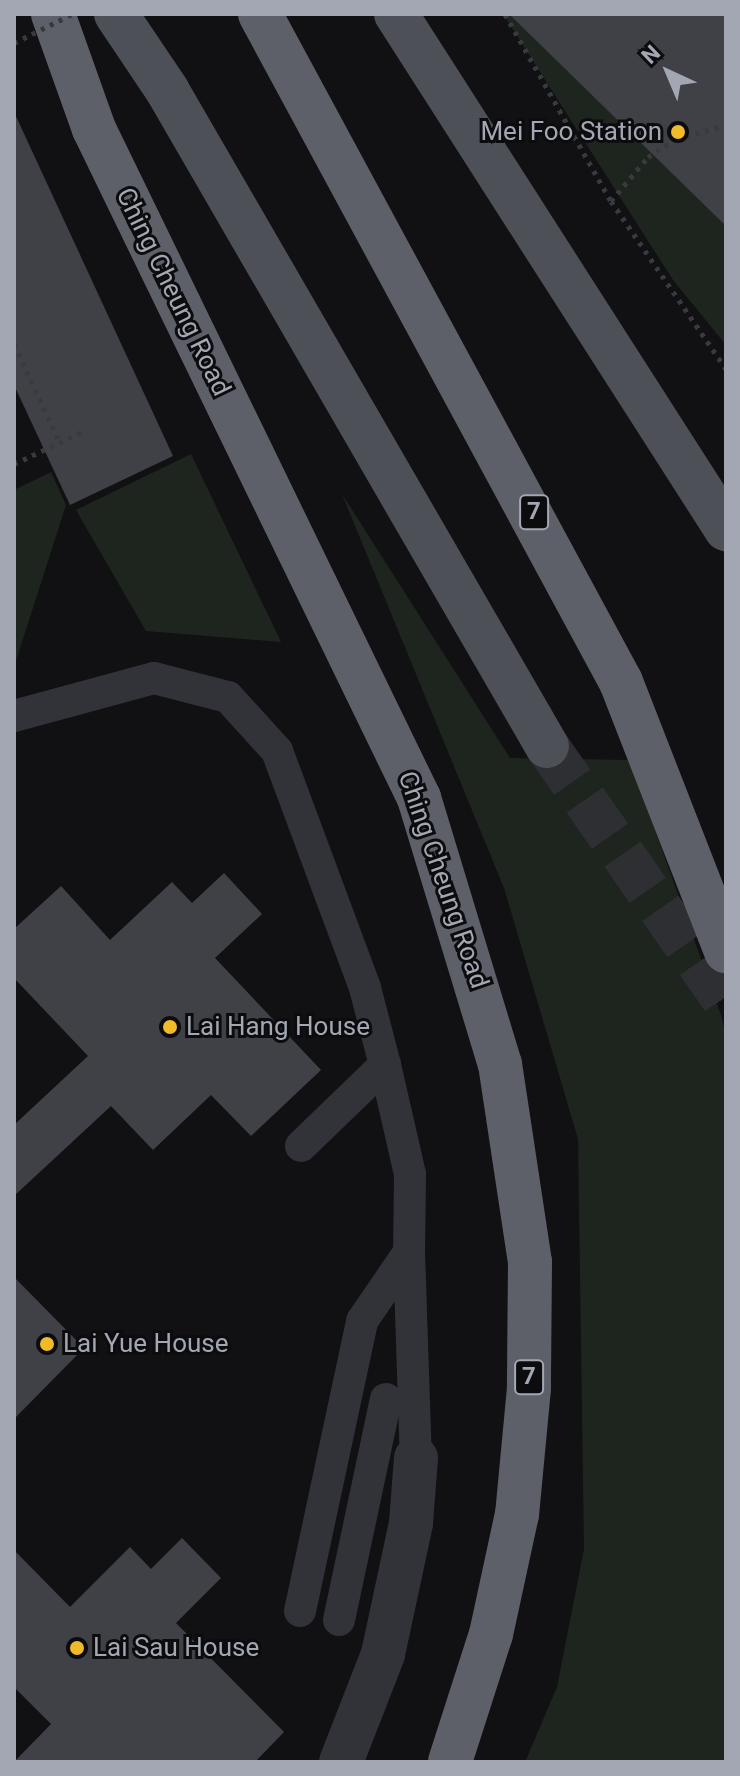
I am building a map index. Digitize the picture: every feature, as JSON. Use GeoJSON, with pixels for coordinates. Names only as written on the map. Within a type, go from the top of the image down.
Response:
{"type":"FeatureCollection","features":[{"type":"Feature","properties":{"kind":"highway","name":"Ching Cheung Road"},"geometry":{"type":"LineString","coordinates":[[53,14],[94,129],[419,798],[500,1064],[530,1262],[529,1388],[517,1514],[491,1634],[450,1762]]}},
{"type":"Feature","properties":{"kind":"highway","name":"7"},"geometry":{"type":"LineString","coordinates":[[260,14],[621,682],[726,951]]}},
{"type":"Feature","properties":{"kind":"main road"},"geometry":{"type":"LineString","coordinates":[[116,14],[167,90],[547,746]]}},
{"type":"Feature","properties":{"kind":"main road"},"geometry":{"type":"LineString","coordinates":[[396,14],[726,529]]}},
{"type":"Feature","properties":{"kind":"street"},"geometry":{"type":"LineString","coordinates":[[341,1762],[383,1654],[411,1523],[416,1458]]}},
{"type":"Feature","properties":{"kind":"lane"},"geometry":{"type":"LineString","coordinates":[[14,716],[154,678],[228,697],[277,751],[365,988],[374,1075],[410,1174],[409,1252],[402,1402],[339,1620]]}},
{"type":"Feature","properties":{"kind":"lane"},"geometry":{"type":"LineString","coordinates":[[301,1146],[374,1075]]}},
{"type":"Feature","properties":{"kind":"lane"},"geometry":{"type":"LineString","coordinates":[[300,1611],[362,1321],[409,1252]]}},
{"type":"Feature","properties":{"kind":"lane"},"geometry":{"type":"LineString","coordinates":[[348,1391],[402,1402]]}},
{"type":"Feature","properties":{"kind":"lane"},"geometry":{"type":"LineString","coordinates":[[402,1402],[416,1458]]}},
{"type":"Feature","properties":{"kind":"path"},"geometry":{"type":"LineString","coordinates":[[14,43],[72,14]]}},
{"type":"Feature","properties":{"kind":"path"},"geometry":{"type":"LineString","coordinates":[[505,14],[611,201],[726,369]]}},
{"type":"Feature","properties":{"kind":"path"},"geometry":{"type":"LineString","coordinates":[[611,201],[648,157],[676,139],[726,125]]}},
{"type":"Feature","properties":{"kind":"path"},"geometry":{"type":"LineString","coordinates":[[14,344],[60,443]]}},
{"type":"Feature","properties":{"kind":"path"},"geometry":{"type":"LineString","coordinates":[[14,464],[82,432]]}},
{"type":"Feature","properties":{"kind":"shaded area"},"geometry":{"type":"Polygon","coordinates":[[[503,14],[726,14],[726,345],[673,280],[503,14]]]}},
{"type":"Feature","properties":{"kind":"shaded area"},"geometry":{"type":"Polygon","coordinates":[[[191,454],[281,642],[146,631],[76,510],[191,454]]]}},
{"type":"Feature","properties":{"kind":"shaded area"},"geometry":{"type":"Polygon","coordinates":[[[51,472],[66,505],[14,667],[14,490],[51,472]]]}},
{"type":"Feature","properties":{"kind":"shaded area"},"geometry":{"type":"Polygon","coordinates":[[[342,494],[510,758],[630,760],[721,1015],[726,1035],[726,1762],[525,1762],[557,1687],[584,1549],[578,1139],[504,888],[342,494]]]}},
{"type":"Feature","properties":{"kind":"building","name":"Mei Foo Station"},"geometry":{"type":"Polygon","coordinates":[[[509,14],[726,14],[726,226],[509,14]]]}},
{"type":"Feature","properties":{"kind":"building"},"geometry":{"type":"Polygon","coordinates":[[[14,112],[173,456],[70,505],[14,385],[14,112]]]}},
{"type":"Feature","properties":{"kind":"building","name":"Lai Hang House"},"geometry":{"type":"Polygon","coordinates":[[[224,873],[262,914],[215,958],[321,1070],[251,1136],[211,1095],[153,1150],[111,1106],[14,1196],[14,1125],[88,1056],[14,978],[14,929],[61,886],[110,940],[172,882],[192,903],[224,873]]]}},
{"type":"Feature","properties":{"kind":"building","name":"Lai Yue House"},"geometry":{"type":"Polygon","coordinates":[[[14,1277],[84,1348],[14,1419],[14,1277]]]}},
{"type":"Feature","properties":{"kind":"building","name":"Lai Sau House"},"geometry":{"type":"Polygon","coordinates":[[[182,1538],[221,1578],[176,1623],[284,1732],[255,1762],[14,1762],[51,1724],[14,1687],[14,1550],[70,1607],[130,1547],[151,1569],[182,1538]]]}},
{"type":"Feature","properties":{"kind":"tunnel"},"geometry":{"type":"LineString","coordinates":[[547,746],[726,1003]]}},
{"type":"Feature","properties":{"kind":"place","name":"Mei Foo Station"},"geometry":{"type":"Point","coordinates":[678,132]}},
{"type":"Feature","properties":{"kind":"place","name":"Lai Hang House"},"geometry":{"type":"Point","coordinates":[170,1027]}},
{"type":"Feature","properties":{"kind":"place","name":"Lai Yue House"},"geometry":{"type":"Point","coordinates":[47,1344]}},
{"type":"Feature","properties":{"kind":"place","name":"Lai Sau House"},"geometry":{"type":"Point","coordinates":[77,1648]}}]}
